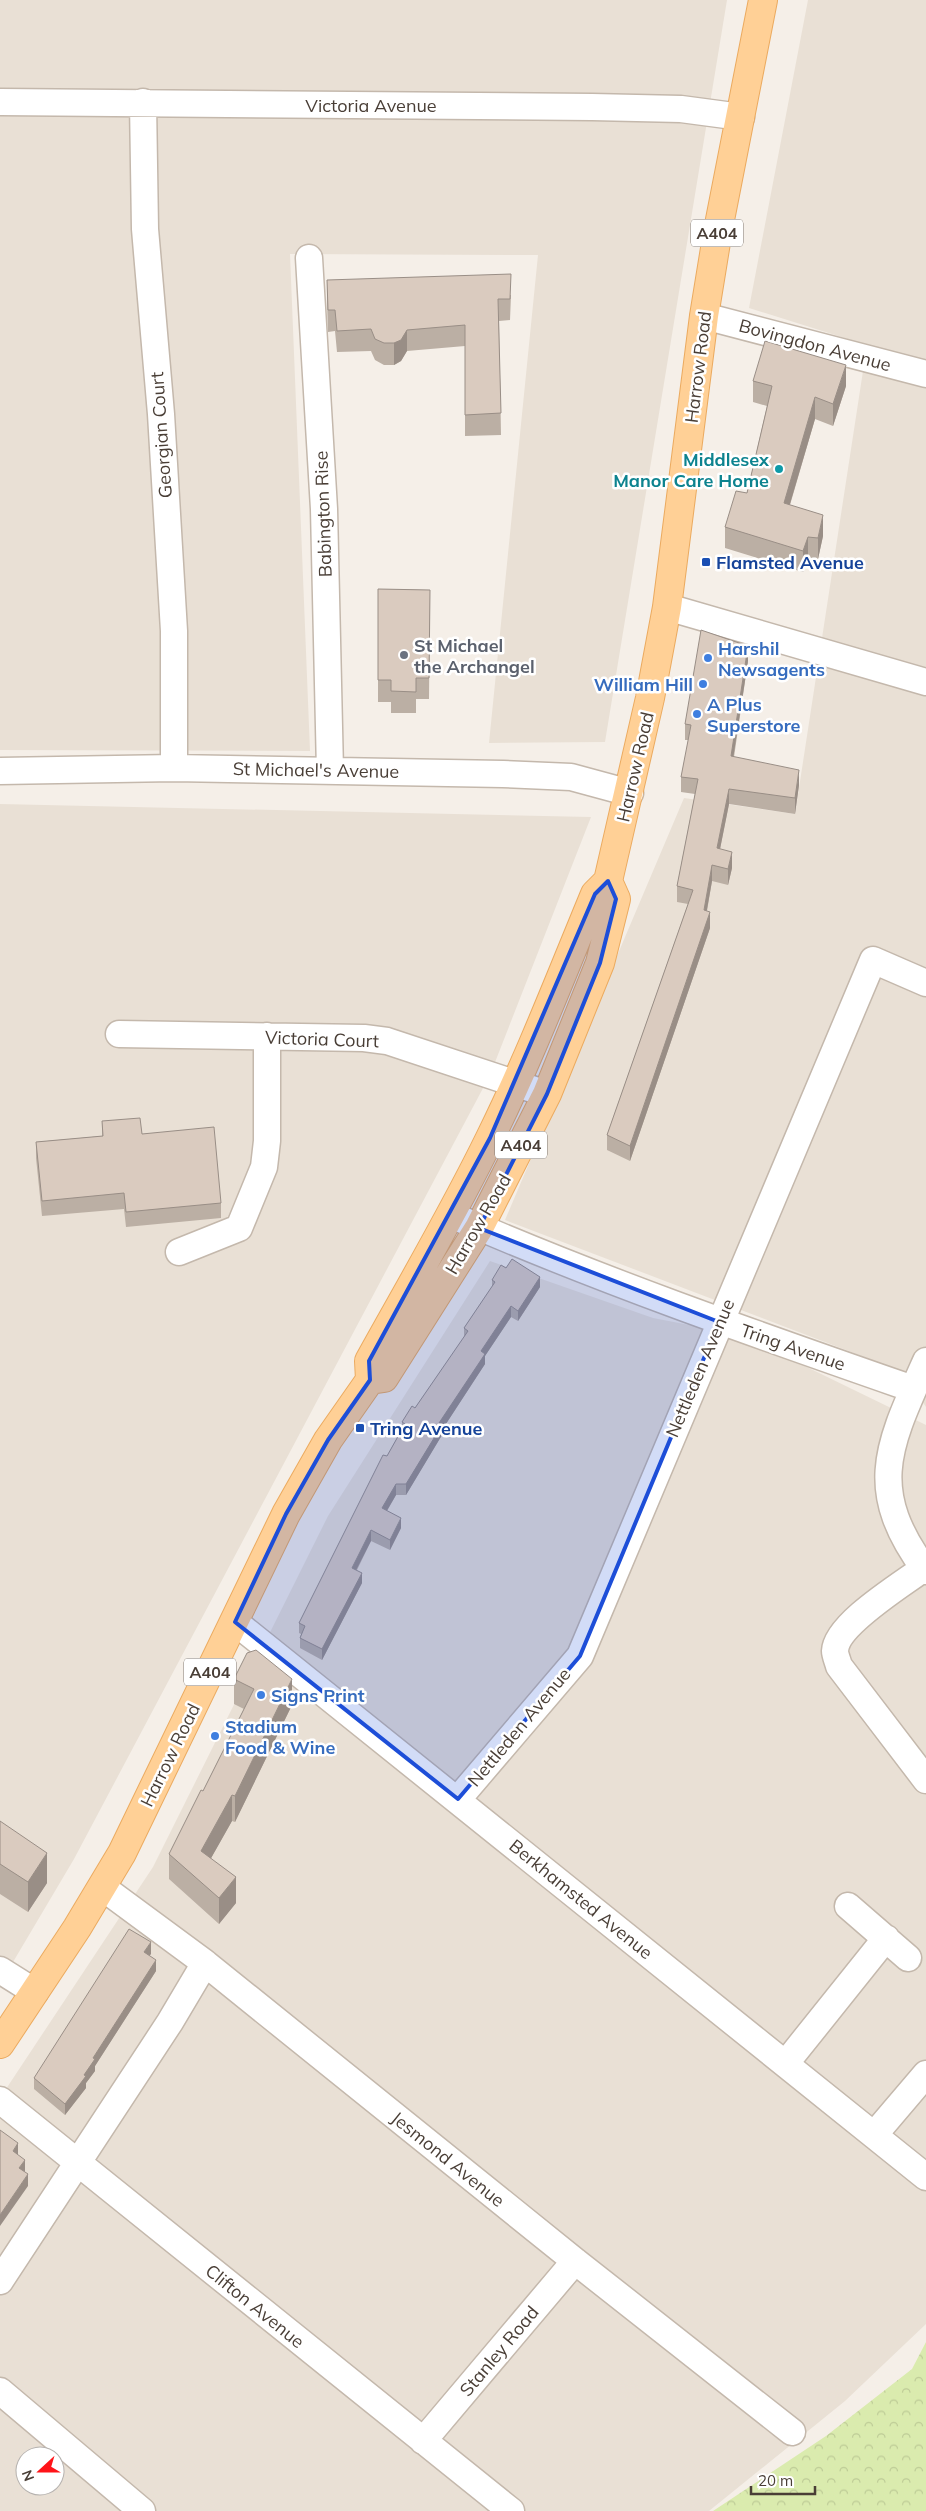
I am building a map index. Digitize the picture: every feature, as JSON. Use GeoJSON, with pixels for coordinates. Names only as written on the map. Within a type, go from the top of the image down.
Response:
{"type":"FeatureCollection","features":[{"type":"Feature","properties":{"kind":"main road","name":"Harrow Road"},"geometry":{"type":"LineString","coordinates":[[0,2044],[102,1888],[122,1853],[286,1514],[328,1440],[370,1380],[369,1362],[451,1215],[516,1083],[595,894],[608,881],[630,793],[667,607],[704,316],[718,230],[763,0]]}},
{"type":"Feature","properties":{"kind":"main road","name":"Harrow Road"},"geometry":{"type":"LineString","coordinates":[[370,1380],[384,1378],[479,1228],[547,1094],[600,963],[616,899],[608,881]]}},
{"type":"Feature","properties":{"kind":"street","name":"Victoria Avenue"},"geometry":{"type":"LineString","coordinates":[[0,102],[681,109],[741,118]]}},
{"type":"Feature","properties":{"kind":"street","name":"Georgian Court"},"geometry":{"type":"LineString","coordinates":[[143,102],[146,229],[161,414],[174,632],[174,768]]}},
{"type":"Feature","properties":{"kind":"street","name":"Babington Rise"},"geometry":{"type":"LineString","coordinates":[[309,258],[324,509],[330,771]]}},
{"type":"Feature","properties":{"kind":"street","name":"Bovingdon Avenue"},"geometry":{"type":"LineString","coordinates":[[704,316],[926,374]]}},
{"type":"Feature","properties":{"kind":"street"},"geometry":{"type":"LineString","coordinates":[[667,607],[926,682]]}},
{"type":"Feature","properties":{"kind":"street","name":"St Michael's Avenue"},"geometry":{"type":"LineString","coordinates":[[0,771],[174,768],[571,777],[630,793]]}},
{"type":"Feature","properties":{"kind":"street","name":"Nettleden Avenue"},"geometry":{"type":"LineString","coordinates":[[458,1800],[580,1656],[873,960],[926,983]]}},
{"type":"Feature","properties":{"kind":"street","name":"Victoria Court"},"geometry":{"type":"LineString","coordinates":[[119,1034],[364,1038],[387,1042],[547,1094]]}},
{"type":"Feature","properties":{"kind":"street"},"geometry":{"type":"LineString","coordinates":[[179,1252],[239,1228],[264,1167],[267,1141],[267,1036]]}},
{"type":"Feature","properties":{"kind":"street","name":"Tring Avenue"},"geometry":{"type":"LineString","coordinates":[[451,1215],[497,1237],[720,1322],[914,1389]]}},
{"type":"Feature","properties":{"kind":"street"},"geometry":{"type":"LineString","coordinates":[[926,1361],[894,1437],[887,1470],[888,1492],[904,1538],[925,1570],[857,1618],[842,1634],[835,1651],[839,1666],[926,1780]]}},
{"type":"Feature","properties":{"kind":"street","name":"Berkhamsted Avenue"},"geometry":{"type":"LineString","coordinates":[[235,1622],[926,2177]]}},
{"type":"Feature","properties":{"kind":"street","name":"Jesmond Avenue"},"geometry":{"type":"LineString","coordinates":[[102,1888],[205,1963],[575,2261],[792,2432]]}},
{"type":"Feature","properties":{"kind":"street"},"geometry":{"type":"LineString","coordinates":[[848,1906],[908,1958]]}},
{"type":"Feature","properties":{"kind":"street"},"geometry":{"type":"LineString","coordinates":[[786,2063],[886,1938]]}},
{"type":"Feature","properties":{"kind":"street"},"geometry":{"type":"LineString","coordinates":[[0,2281],[170,2022],[205,1963]]}},
{"type":"Feature","properties":{"kind":"street"},"geometry":{"type":"LineString","coordinates":[[0,1970],[35,1992]]}},
{"type":"Feature","properties":{"kind":"street"},"geometry":{"type":"LineString","coordinates":[[874,2135],[926,2074]]}},
{"type":"Feature","properties":{"kind":"street","name":"Clifton Avenue"},"geometry":{"type":"LineString","coordinates":[[0,2100],[511,2511]]}},
{"type":"Feature","properties":{"kind":"street","name":"Stanley Road"},"geometry":{"type":"LineString","coordinates":[[423,2441],[575,2261]]}},
{"type":"Feature","properties":{"kind":"street"},"geometry":{"type":"LineString","coordinates":[[0,2390],[142,2511]]}},
{"type":"Feature","properties":{"kind":"highlighted area"},"geometry":{"type":"Polygon","coordinates":[[[608,881],[616,899],[600,963],[547,1094],[479,1228],[719,1322],[580,1656],[458,1799],[235,1622],[286,1514],[328,1440],[370,1380],[369,1361],[490,1138],[595,894],[608,881]]]}},
{"type":"Feature","properties":{"kind":"shaded area"},"geometry":{"type":"Polygon","coordinates":[[[0,0],[727,0],[605,742],[489,743],[538,255],[290,254],[310,751],[0,750],[0,0]]]}},
{"type":"Feature","properties":{"kind":"shaded area"},"geometry":{"type":"Polygon","coordinates":[[[808,0],[926,0],[926,1407],[901,1371],[505,1220],[684,798],[795,814],[867,345],[749,308],[808,0]]]}},
{"type":"Feature","properties":{"kind":"shaded area"},"geometry":{"type":"Polygon","coordinates":[[[0,804],[591,817],[490,1075],[74,1859],[0,1984],[0,804]]]}},
{"type":"Feature","properties":{"kind":"shaded area"},"geometry":{"type":"Polygon","coordinates":[[[490,1261],[653,1318],[741,1335],[926,1425],[926,2324],[845,2401],[709,2511],[0,2511],[0,2098],[153,1867],[328,1516],[490,1261]]]}},
{"type":"Feature","properties":{"kind":"green space"},"geometry":{"type":"Polygon","coordinates":[[[926,2342],[926,2511],[713,2511],[826,2436],[912,2369],[926,2342]]]}},
{"type":"Feature","properties":{"kind":"building"},"geometry":{"type":"Polygon","coordinates":[[[511,274],[510,299],[498,299],[501,413],[465,415],[465,325],[407,330],[401,340],[394,343],[384,343],[375,339],[371,329],[337,331],[335,310],[328,310],[327,280],[511,274]]]}},
{"type":"Feature","properties":{"kind":"building","name":"Middlesex Manor Care Home"},"geometry":{"type":"Polygon","coordinates":[[[765,341],[846,365],[833,404],[815,397],[784,503],[823,515],[818,538],[808,537],[803,551],[725,527],[736,491],[747,493],[772,386],[753,381],[765,341]]]}},
{"type":"Feature","properties":{"kind":"building","name":"St Michael the Archangel"},"geometry":{"type":"Polygon","coordinates":[[[378,589],[430,590],[429,678],[416,678],[416,692],[391,691],[391,680],[378,680],[378,589]]]}},
{"type":"Feature","properties":{"kind":"building"},"geometry":{"type":"Polygon","coordinates":[[[701,630],[748,646],[731,756],[799,770],[795,798],[729,789],[717,848],[732,852],[728,869],[712,865],[704,910],[710,912],[630,1146],[607,1135],[693,890],[677,886],[698,779],[681,777],[691,725],[685,724],[701,630]]]}},
{"type":"Feature","properties":{"kind":"building"},"geometry":{"type":"Polygon","coordinates":[[[140,1118],[142,1134],[214,1127],[221,1203],[126,1212],[124,1193],[42,1201],[36,1142],[103,1136],[102,1121],[140,1118]]]}},
{"type":"Feature","properties":{"kind":"building"},"geometry":{"type":"Polygon","coordinates":[[[512,1259],[540,1277],[518,1311],[511,1306],[481,1351],[485,1354],[439,1423],[442,1425],[406,1484],[396,1484],[382,1508],[401,1518],[390,1540],[371,1530],[352,1568],[362,1573],[322,1649],[300,1638],[305,1626],[299,1623],[383,1455],[387,1456],[405,1424],[402,1422],[412,1406],[415,1408],[468,1331],[464,1328],[495,1282],[492,1280],[501,1265],[506,1268],[512,1259]]]}},
{"type":"Feature","properties":{"kind":"building"},"geometry":{"type":"Polygon","coordinates":[[[256,1650],[292,1679],[235,1796],[232,1795],[201,1851],[236,1877],[219,1898],[169,1854],[254,1689],[234,1679],[247,1653],[256,1650]]]}},
{"type":"Feature","properties":{"kind":"building"},"geometry":{"type":"Polygon","coordinates":[[[0,1821],[47,1853],[28,1882],[0,1864],[0,1821]]]}},
{"type":"Feature","properties":{"kind":"building"},"geometry":{"type":"Polygon","coordinates":[[[129,1929],[151,1942],[144,1952],[156,1960],[93,2058],[95,2059],[84,2075],[86,2076],[65,2104],[34,2078],[129,1929]]]}},
{"type":"Feature","properties":{"kind":"building"},"geometry":{"type":"Polygon","coordinates":[[[0,2130],[18,2143],[13,2151],[25,2160],[19,2168],[28,2174],[0,2215],[0,2130]]]}},
{"type":"Feature","properties":{"kind":"place","name":"Middlesex Manor Care Home"},"geometry":{"type":"Point","coordinates":[779,469]}},
{"type":"Feature","properties":{"kind":"place","name":"Flamsted Avenue"},"geometry":{"type":"Point","coordinates":[706,562]}},
{"type":"Feature","properties":{"kind":"place","name":"St Michael the Archangel"},"geometry":{"type":"Point","coordinates":[404,655]}},
{"type":"Feature","properties":{"kind":"place","name":"Harshil Newsagents"},"geometry":{"type":"Point","coordinates":[708,658]}},
{"type":"Feature","properties":{"kind":"place","name":"William Hill"},"geometry":{"type":"Point","coordinates":[703,684]}},
{"type":"Feature","properties":{"kind":"place","name":"A Plus Superstore"},"geometry":{"type":"Point","coordinates":[697,714]}},
{"type":"Feature","properties":{"kind":"place","name":"Tring Avenue"},"geometry":{"type":"Point","coordinates":[360,1428]}},
{"type":"Feature","properties":{"kind":"place","name":"Signs Print"},"geometry":{"type":"Point","coordinates":[261,1695]}},
{"type":"Feature","properties":{"kind":"place","name":"Stadium Food & Wine"},"geometry":{"type":"Point","coordinates":[215,1736]}}]}
